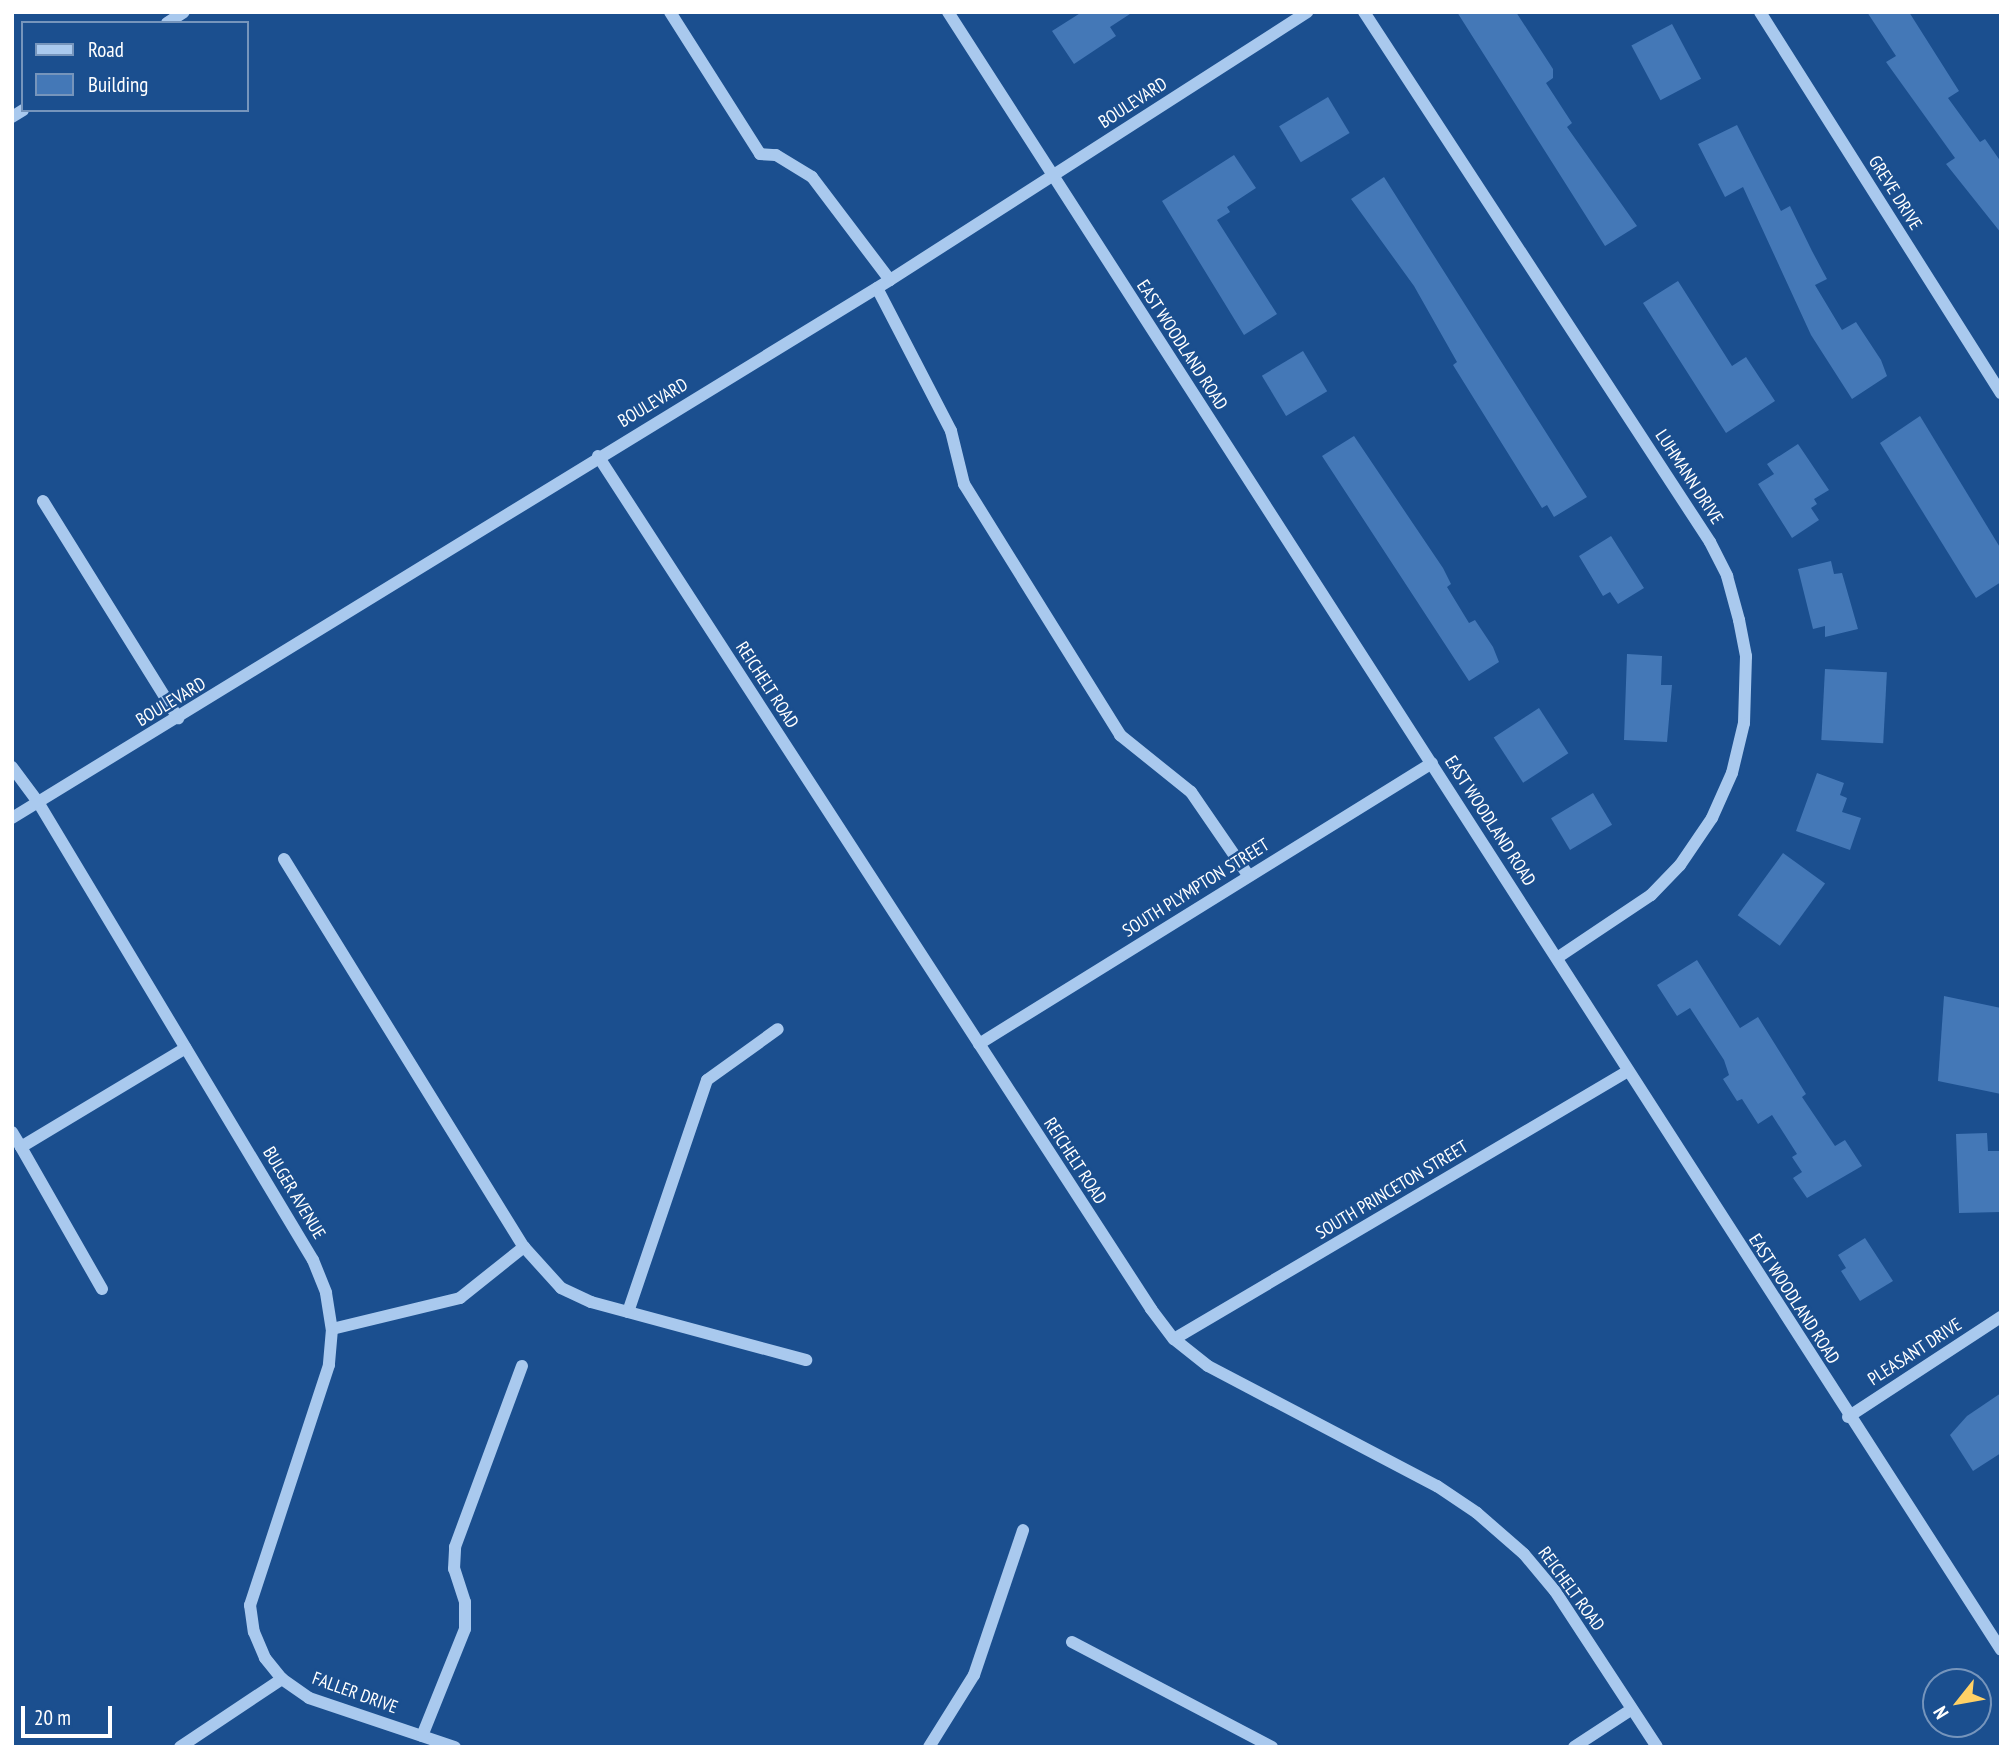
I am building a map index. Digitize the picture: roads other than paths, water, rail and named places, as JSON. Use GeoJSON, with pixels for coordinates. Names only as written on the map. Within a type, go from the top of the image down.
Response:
{"type":"FeatureCollection","features":[{"type":"Feature","properties":{"kind":"street"},"geometry":{"type":"LineString","coordinates":[[670,12],[760,154],[776,155],[812,177],[890,280]]}},
{"type":"Feature","properties":{"kind":"street","name":"EAST WOODLAND ROAD"},"geometry":{"type":"LineString","coordinates":[[948,12],[2001,1650]]}},
{"type":"Feature","properties":{"kind":"street","name":"BOULEVARD"},"geometry":{"type":"LineString","coordinates":[[12,818],[178,718],[598,456],[890,280],[1307,12]]}},
{"type":"Feature","properties":{"kind":"street","name":"LUHMANN DRIVE"},"geometry":{"type":"LineString","coordinates":[[1364,12],[1710,542],[1727,576],[1739,620],[1746,656],[1745,723],[1732,773],[1712,817],[1679,865],[1651,895],[1556,958]]}},
{"type":"Feature","properties":{"kind":"street","name":"GREVE DRIVE"},"geometry":{"type":"LineString","coordinates":[[1760,12],[2001,393]]}},
{"type":"Feature","properties":{"kind":"street"},"geometry":{"type":"LineString","coordinates":[[877,288],[951,431],[964,484],[1120,735],[1191,792],[1248,875]]}},
{"type":"Feature","properties":{"kind":"street","name":"REICHELT ROAD"},"geometry":{"type":"LineString","coordinates":[[598,456],[979,1044],[1174,1339],[1208,1366],[1437,1486],[1477,1513],[1524,1554],[1555,1591],[1657,1747]]}},
{"type":"Feature","properties":{"kind":"street"},"geometry":{"type":"LineString","coordinates":[[43,501],[178,718]]}},
{"type":"Feature","properties":{"kind":"street","name":"SOUTH PLYMPTON STREET"},"geometry":{"type":"LineString","coordinates":[[979,1044],[1432,763]]}},
{"type":"Feature","properties":{"kind":"street","name":"BULGER AVENUE"},"geometry":{"type":"LineString","coordinates":[[12,767],[38,803],[313,1259],[326,1293],[332,1329],[329,1365],[250,1605],[260,1645],[282,1679]]}},
{"type":"Feature","properties":{"kind":"street"},"geometry":{"type":"LineString","coordinates":[[284,859],[524,1247],[561,1288],[628,1312],[806,1360]]}},
{"type":"Feature","properties":{"kind":"street"},"geometry":{"type":"LineString","coordinates":[[628,1312],[707,1080],[778,1029]]}},
{"type":"Feature","properties":{"kind":"street"},"geometry":{"type":"LineString","coordinates":[[21,1147],[186,1048]]}},
{"type":"Feature","properties":{"kind":"street","name":"SOUTH PRINCETON STREET"},"geometry":{"type":"LineString","coordinates":[[1174,1339],[1628,1071]]}},
{"type":"Feature","properties":{"kind":"street"},"geometry":{"type":"LineString","coordinates":[[12,1132],[102,1289]]}},
{"type":"Feature","properties":{"kind":"street"},"geometry":{"type":"LineString","coordinates":[[332,1329],[460,1298],[524,1247]]}},
{"type":"Feature","properties":{"kind":"street","name":"PLEASANT DRIVE"},"geometry":{"type":"LineString","coordinates":[[1849,1417],[2001,1317]]}},
{"type":"Feature","properties":{"kind":"street"},"geometry":{"type":"LineString","coordinates":[[422,1736],[464,1629],[465,1602],[454,1569],[455,1547],[522,1366]]}},
{"type":"Feature","properties":{"kind":"street"},"geometry":{"type":"LineString","coordinates":[[929,1747],[974,1675],[1023,1530]]}},
{"type":"Feature","properties":{"kind":"street"},"geometry":{"type":"LineString","coordinates":[[1072,1642],[1272,1747]]}},
{"type":"Feature","properties":{"kind":"street"},"geometry":{"type":"LineString","coordinates":[[180,1747],[282,1679]]}},
{"type":"Feature","properties":{"kind":"street","name":"FALLER DRIVE"},"geometry":{"type":"LineString","coordinates":[[282,1679],[309,1698],[456,1747]]}},
{"type":"Feature","properties":{"kind":"street"},"geometry":{"type":"LineString","coordinates":[[1574,1747],[1632,1709]]}}]}
